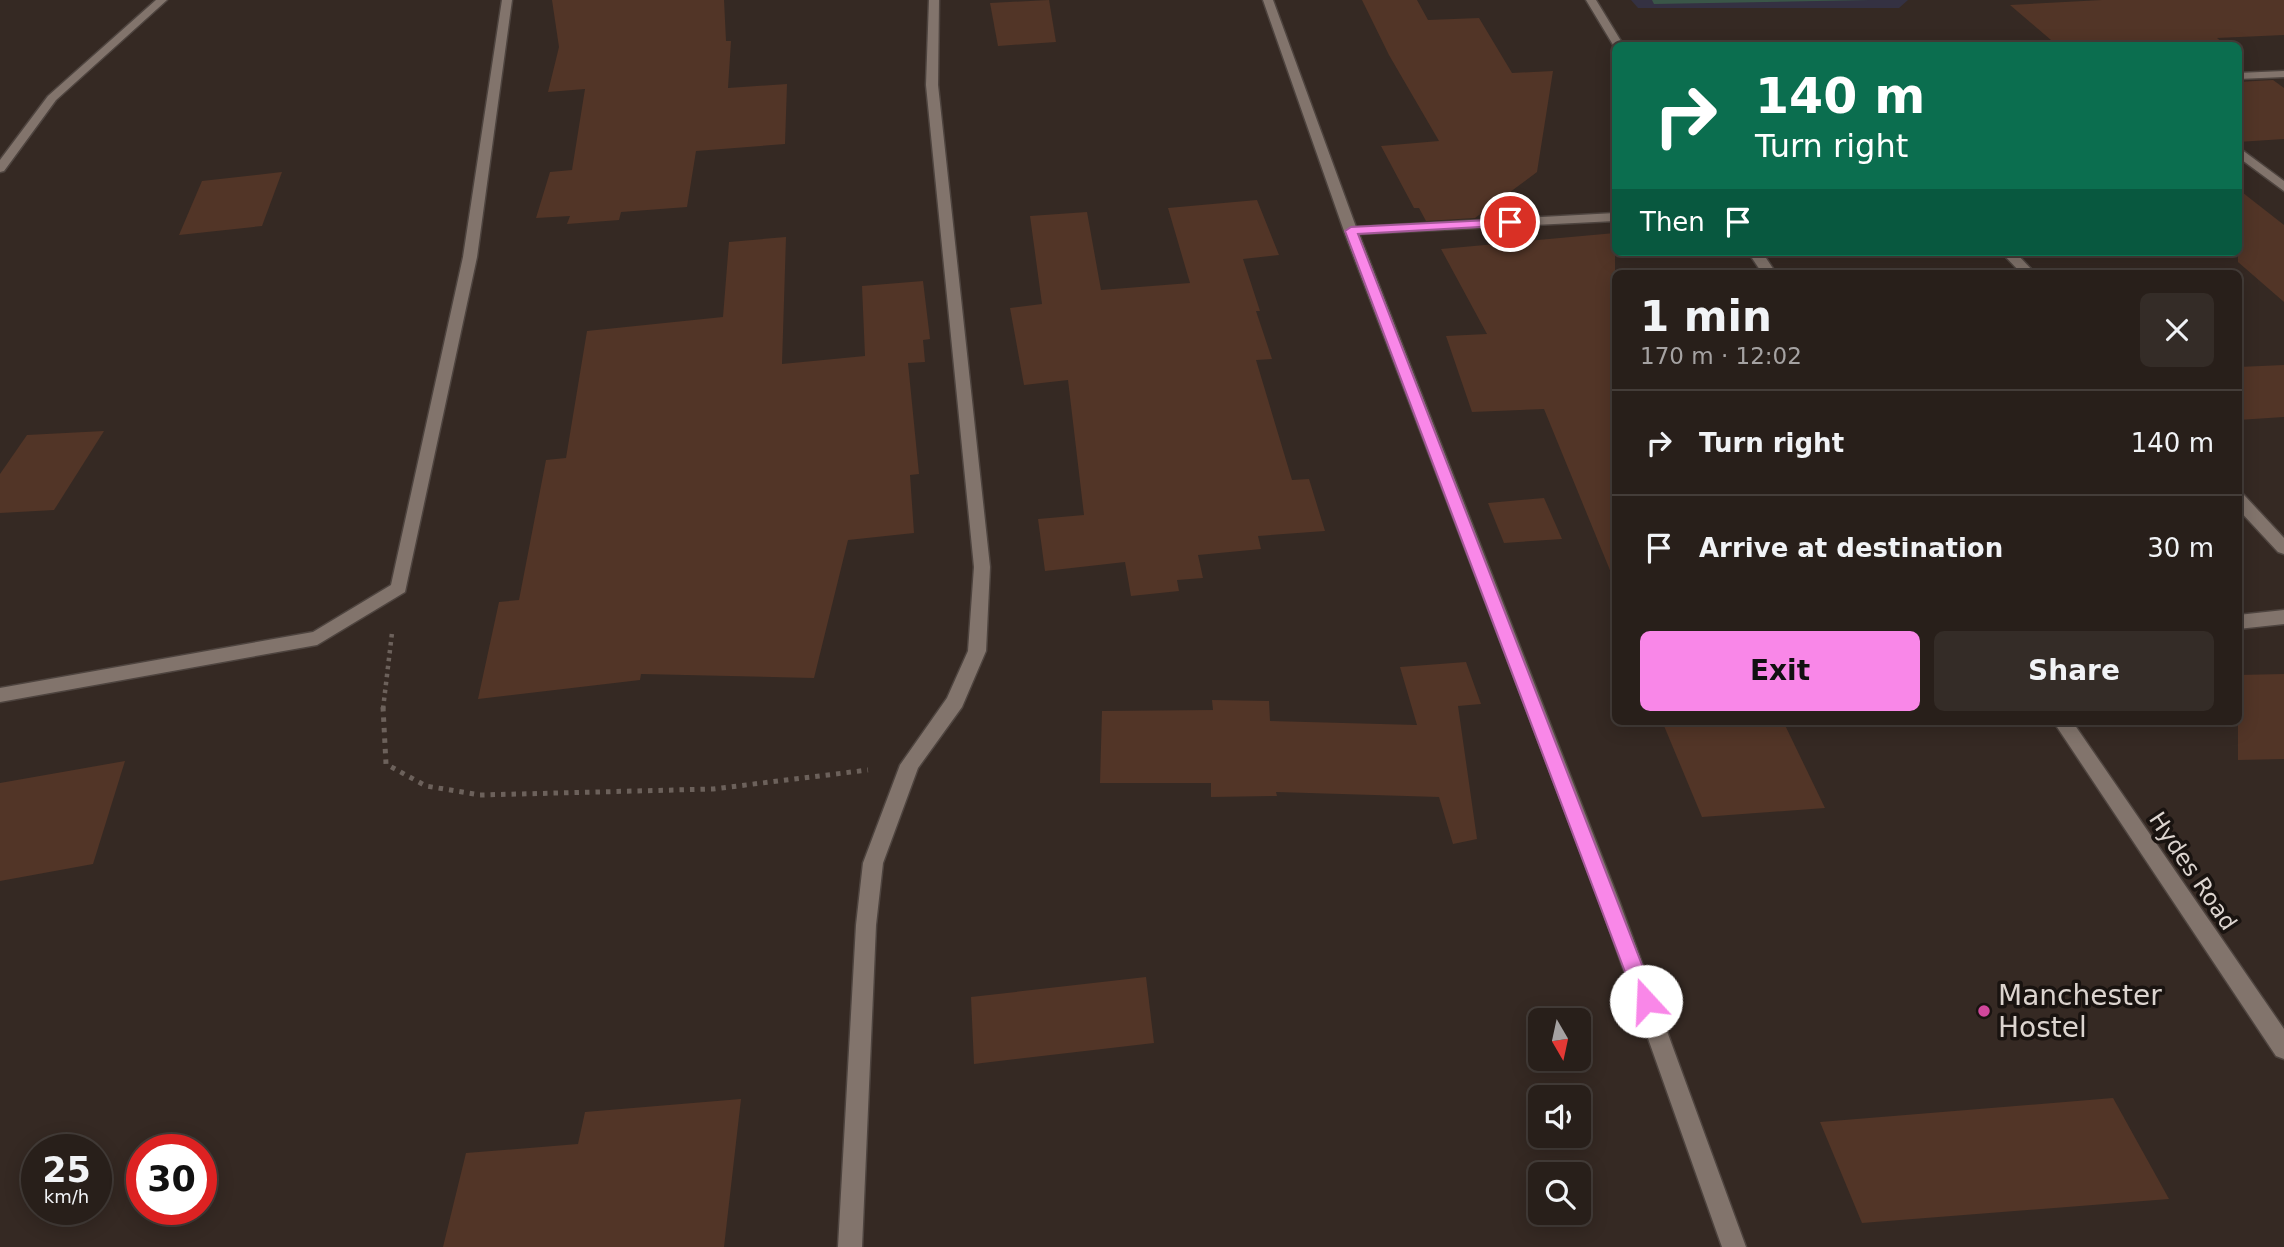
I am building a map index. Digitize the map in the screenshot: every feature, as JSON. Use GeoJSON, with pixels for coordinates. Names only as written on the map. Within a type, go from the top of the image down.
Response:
{"type":"FeatureCollection","features":[{"type":"Feature","properties":{"kind":"street"},"geometry":{"type":"LineString","coordinates":[[0,168],[52,98],[162,0]]}},
{"type":"Feature","properties":{"kind":"street"},"geometry":{"type":"LineString","coordinates":[[0,695],[317,638],[399,588],[470,257],[508,0]]}},
{"type":"Feature","properties":{"kind":"street"},"geometry":{"type":"LineString","coordinates":[[850,1247],[866,925],[873,863],[910,765],[955,702],[977,650],[982,567],[932,85],[933,0]]}},
{"type":"Feature","properties":{"kind":"street"},"geometry":{"type":"LineString","coordinates":[[1268,0],[1351,231],[1610,903],[1734,1247]]}},
{"type":"Feature","properties":{"kind":"street"},"geometry":{"type":"LineString","coordinates":[[1591,0],[1617,42]]}},
{"type":"Feature","properties":{"kind":"street"},"geometry":{"type":"LineString","coordinates":[[2242,76],[2284,74]]}},
{"type":"Feature","properties":{"kind":"street"},"geometry":{"type":"LineString","coordinates":[[2242,154],[2284,187]]}},
{"type":"Feature","properties":{"kind":"street"},"geometry":{"type":"LineString","coordinates":[[1351,231],[1612,216]]}},
{"type":"Feature","properties":{"kind":"street"},"geometry":{"type":"LineString","coordinates":[[2012,256],[2025,270]]}},
{"type":"Feature","properties":{"kind":"street"},"geometry":{"type":"LineString","coordinates":[[2242,503],[2284,548]]}},
{"type":"Feature","properties":{"kind":"street"},"geometry":{"type":"LineString","coordinates":[[2242,622],[2284,617]]}},
{"type":"Feature","properties":{"kind":"street","name":"Hydes Road"},"geometry":{"type":"LineString","coordinates":[[2065,725],[2284,1048]]}},
{"type":"Feature","properties":{"kind":"path"},"geometry":{"type":"LineString","coordinates":[[399,588],[382,699],[386,764],[426,786],[480,795],[713,789],[910,765]]}},
{"type":"Feature","properties":{"kind":"shaded area"},"geometry":{"type":"Polygon","coordinates":[[[1631,0],[1908,0],[1899,8],[1638,8],[1631,0]]]}},
{"type":"Feature","properties":{"kind":"green space"},"geometry":{"type":"Polygon","coordinates":[[[1652,0],[1870,0],[1654,4],[1652,0]]]}},
{"type":"Feature","properties":{"kind":"building"},"geometry":{"type":"Polygon","coordinates":[[[552,0],[724,0],[726,41],[731,41],[728,88],[787,84],[785,144],[696,151],[687,207],[621,212],[619,220],[567,224],[570,216],[536,218],[550,172],[572,170],[585,89],[548,92],[559,47],[552,0]]]}},
{"type":"Feature","properties":{"kind":"building"},"geometry":{"type":"Polygon","coordinates":[[[1049,0],[1056,42],[998,46],[990,3],[1049,0]]]}},
{"type":"Feature","properties":{"kind":"building"},"geometry":{"type":"Polygon","coordinates":[[[1362,0],[1417,0],[1428,20],[1479,18],[1512,73],[1553,71],[1537,172],[1475,218],[1426,221],[1419,208],[1414,208],[1381,146],[1439,141],[1389,55],[1362,0]]]}},
{"type":"Feature","properties":{"kind":"building"},"geometry":{"type":"Polygon","coordinates":[[[2102,0],[2284,0],[2284,35],[2217,38],[2222,42],[2053,42],[2010,5],[2102,0]]]}},
{"type":"Feature","properties":{"kind":"building"},"geometry":{"type":"Polygon","coordinates":[[[2273,80],[2284,88],[2284,139],[2242,142],[2242,82],[2273,80]]]}},
{"type":"Feature","properties":{"kind":"building"},"geometry":{"type":"Polygon","coordinates":[[[282,172],[262,226],[179,235],[202,181],[282,172]]]}},
{"type":"Feature","properties":{"kind":"building"},"geometry":{"type":"Polygon","coordinates":[[[2242,192],[2284,225],[2284,302],[2238,262],[2238,256],[2242,256],[2242,192]]]}},
{"type":"Feature","properties":{"kind":"building"},"geometry":{"type":"Polygon","coordinates":[[[1257,200],[1279,255],[1243,259],[1272,359],[1256,360],[1292,480],[1309,479],[1325,531],[1258,536],[1261,549],[1198,555],[1203,578],[1177,580],[1179,591],[1131,596],[1125,562],[1045,571],[1038,519],[1084,515],[1068,380],[1024,385],[1010,308],[1042,304],[1030,216],[1087,212],[1101,290],[1190,283],[1168,208],[1257,200]]]}},
{"type":"Feature","properties":{"kind":"building"},"geometry":{"type":"Polygon","coordinates":[[[1612,233],[1615,270],[1612,270],[1612,575],[1544,409],[1472,412],[1446,336],[1487,334],[1441,249],[1612,233]]]}},
{"type":"Feature","properties":{"kind":"building"},"geometry":{"type":"Polygon","coordinates":[[[786,237],[782,364],[865,356],[862,286],[923,281],[930,339],[923,340],[925,362],[908,363],[919,474],[910,475],[914,533],[848,540],[814,678],[641,674],[640,680],[478,699],[499,602],[519,600],[546,460],[566,458],[587,331],[723,317],[729,242],[786,237]]]}},
{"type":"Feature","properties":{"kind":"building"},"geometry":{"type":"Polygon","coordinates":[[[2284,365],[2284,417],[2242,420],[2242,367],[2284,365]]]}},
{"type":"Feature","properties":{"kind":"building"},"geometry":{"type":"Polygon","coordinates":[[[104,431],[54,510],[0,513],[0,474],[27,435],[104,431]]]}},
{"type":"Feature","properties":{"kind":"building"},"geometry":{"type":"Polygon","coordinates":[[[1544,498],[1562,539],[1504,543],[1488,503],[1544,498]]]}},
{"type":"Feature","properties":{"kind":"building"},"geometry":{"type":"Polygon","coordinates":[[[1466,662],[1481,704],[1458,706],[1477,839],[1453,844],[1439,797],[1276,792],[1277,796],[1211,797],[1211,783],[1100,783],[1102,711],[1213,710],[1212,700],[1269,701],[1270,721],[1417,725],[1400,667],[1466,662]]]}},
{"type":"Feature","properties":{"kind":"building"},"geometry":{"type":"Polygon","coordinates":[[[2284,674],[2284,759],[2238,760],[2238,725],[2242,725],[2242,675],[2284,674]]]}},
{"type":"Feature","properties":{"kind":"building"},"geometry":{"type":"Polygon","coordinates":[[[1664,725],[1785,725],[1825,808],[1702,817],[1664,725]]]}},
{"type":"Feature","properties":{"kind":"building"},"geometry":{"type":"Polygon","coordinates":[[[125,761],[93,864],[0,881],[0,783],[125,761]]]}},
{"type":"Feature","properties":{"kind":"building"},"geometry":{"type":"Polygon","coordinates":[[[1146,977],[1154,1043],[974,1064],[971,997],[1146,977]]]}},
{"type":"Feature","properties":{"kind":"building"},"geometry":{"type":"Polygon","coordinates":[[[2113,1098],[2169,1199],[1862,1223],[1820,1122],[2113,1098]]]}},
{"type":"Feature","properties":{"kind":"building"},"geometry":{"type":"Polygon","coordinates":[[[741,1099],[724,1247],[443,1247],[466,1153],[578,1144],[585,1112],[741,1099]]]}},
{"type":"Feature","properties":{"kind":"place","name":"Manchester Hostel"},"geometry":{"type":"Point","coordinates":[1984,1011]}},
{"type":"Feature","properties":{"kind":"route"},"geometry":{"type":"LineString","coordinates":[[1510,222],[1351,231],[1646,1001]]}}]}
